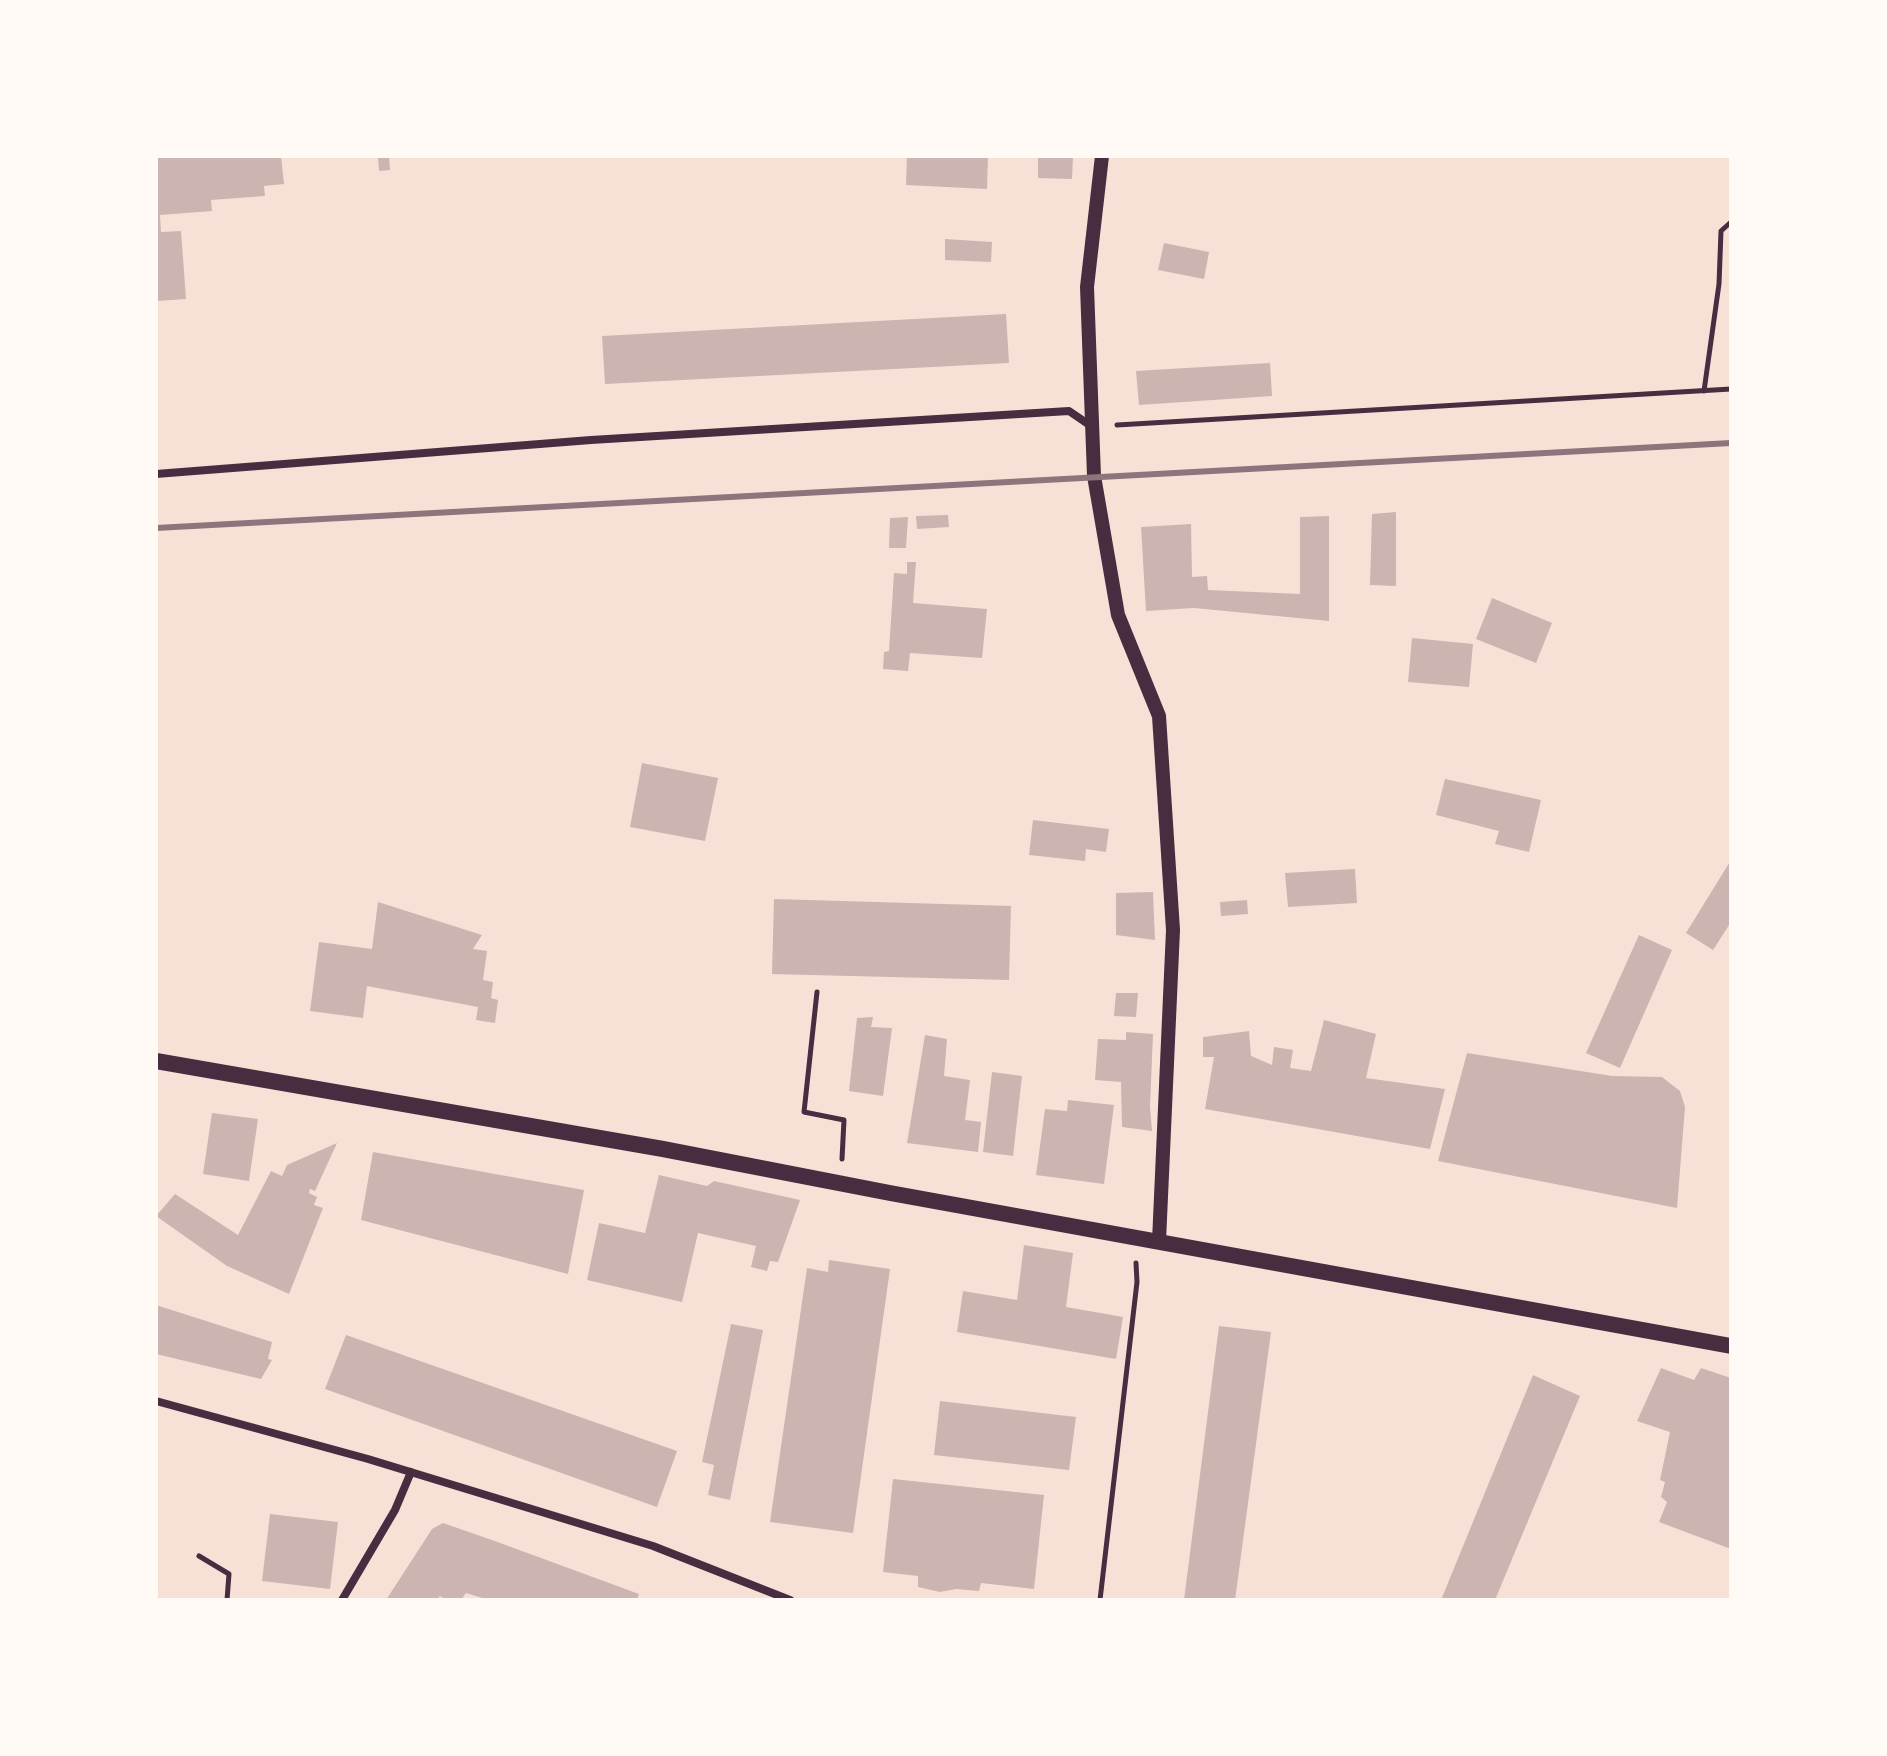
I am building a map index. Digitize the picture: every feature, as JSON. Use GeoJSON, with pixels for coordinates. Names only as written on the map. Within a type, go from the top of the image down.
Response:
{"type":"FeatureCollection","features":[{"type":"Feature","properties":{"kind":"main road"},"geometry":{"type":"LineString","coordinates":[[156,1061],[663,1149],[1731,1346]]}},
{"type":"Feature","properties":{"kind":"street"},"geometry":{"type":"LineString","coordinates":[[1102,156],[1087,287],[1094,476],[1118,615],[1159,716],[1173,930],[1159,1241]]}},
{"type":"Feature","properties":{"kind":"street"},"geometry":{"type":"LineString","coordinates":[[156,474],[591,440],[1069,411],[1091,426]]}},
{"type":"Feature","properties":{"kind":"street"},"geometry":{"type":"LineString","coordinates":[[156,1401],[411,1472],[653,1546],[790,1600]]}},
{"type":"Feature","properties":{"kind":"street"},"geometry":{"type":"LineString","coordinates":[[342,1600],[395,1510],[411,1472]]}},
{"type":"Feature","properties":{"kind":"path"},"geometry":{"type":"LineString","coordinates":[[1704,391],[1719,284],[1721,231],[1731,222]]}},
{"type":"Feature","properties":{"kind":"path"},"geometry":{"type":"LineString","coordinates":[[1091,426],[1731,389]]}},
{"type":"Feature","properties":{"kind":"path"},"geometry":{"type":"LineString","coordinates":[[817,992],[804,1112],[844,1120],[842,1164]]}},
{"type":"Feature","properties":{"kind":"path"},"geometry":{"type":"LineString","coordinates":[[1100,1600],[1137,1282],[1135,1237]]}},
{"type":"Feature","properties":{"kind":"path"},"geometry":{"type":"LineString","coordinates":[[199,1556],[229,1574],[227,1600]]}},
{"type":"Feature","properties":{"kind":"building"},"geometry":{"type":"Polygon","coordinates":[[[156,156],[281,156],[284,184],[264,186],[265,196],[211,200],[212,211],[160,215],[161,232],[181,231],[186,299],[156,301],[156,156]]]}},
{"type":"Feature","properties":{"kind":"building"},"geometry":{"type":"Polygon","coordinates":[[[378,156],[389,156],[390,170],[379,171],[378,156]]]}},
{"type":"Feature","properties":{"kind":"building"},"geometry":{"type":"Polygon","coordinates":[[[907,156],[988,156],[987,189],[906,185],[907,156]]]}},
{"type":"Feature","properties":{"kind":"building"},"geometry":{"type":"Polygon","coordinates":[[[1038,156],[1073,156],[1072,179],[1038,178],[1038,156]]]}},
{"type":"Feature","properties":{"kind":"building"},"geometry":{"type":"Polygon","coordinates":[[[945,239],[992,242],[991,262],[945,260],[945,239]]]}},
{"type":"Feature","properties":{"kind":"building"},"geometry":{"type":"Polygon","coordinates":[[[1164,243],[1209,252],[1204,279],[1158,270],[1164,243]]]}},
{"type":"Feature","properties":{"kind":"building"},"geometry":{"type":"Polygon","coordinates":[[[1006,314],[1009,363],[605,384],[602,336],[1006,314]]]}},
{"type":"Feature","properties":{"kind":"building"},"geometry":{"type":"Polygon","coordinates":[[[1270,363],[1272,396],[1139,405],[1136,371],[1270,363]]]}},
{"type":"Feature","properties":{"kind":"building"},"geometry":{"type":"Polygon","coordinates":[[[1396,512],[1396,586],[1370,585],[1372,514],[1396,512]]]}},
{"type":"Feature","properties":{"kind":"building"},"geometry":{"type":"Polygon","coordinates":[[[948,515],[949,527],[917,529],[916,516],[948,515]]]}},
{"type":"Feature","properties":{"kind":"building"},"geometry":{"type":"Polygon","coordinates":[[[1329,516],[1329,621],[1194,608],[1146,611],[1141,527],[1191,524],[1192,577],[1207,576],[1208,590],[1300,594],[1300,517],[1329,516]]]}},
{"type":"Feature","properties":{"kind":"building"},"geometry":{"type":"Polygon","coordinates":[[[908,517],[906,548],[889,548],[890,518],[908,517]]]}},
{"type":"Feature","properties":{"kind":"building"},"geometry":{"type":"Polygon","coordinates":[[[907,562],[916,562],[913,603],[987,609],[982,658],[910,653],[908,671],[883,669],[884,652],[889,651],[894,573],[907,574],[907,562]]]}},
{"type":"Feature","properties":{"kind":"building"},"geometry":{"type":"Polygon","coordinates":[[[1492,598],[1552,623],[1536,663],[1476,639],[1492,598]]]}},
{"type":"Feature","properties":{"kind":"building"},"geometry":{"type":"Polygon","coordinates":[[[1412,638],[1473,644],[1469,687],[1408,682],[1412,638]]]}},
{"type":"Feature","properties":{"kind":"building"},"geometry":{"type":"Polygon","coordinates":[[[642,763],[718,778],[705,841],[630,827],[642,763]]]}},
{"type":"Feature","properties":{"kind":"building"},"geometry":{"type":"Polygon","coordinates":[[[1445,779],[1541,800],[1529,852],[1495,844],[1499,831],[1436,815],[1445,779]]]}},
{"type":"Feature","properties":{"kind":"building"},"geometry":{"type":"Polygon","coordinates":[[[1033,820],[1109,829],[1106,852],[1086,849],[1085,861],[1029,855],[1033,820]]]}},
{"type":"Feature","properties":{"kind":"building"},"geometry":{"type":"Polygon","coordinates":[[[1731,860],[1731,922],[1713,950],[1686,933],[1731,860]]]}},
{"type":"Feature","properties":{"kind":"building"},"geometry":{"type":"Polygon","coordinates":[[[1355,869],[1357,903],[1288,907],[1285,873],[1355,869]]]}},
{"type":"Feature","properties":{"kind":"building"},"geometry":{"type":"Polygon","coordinates":[[[1153,892],[1155,940],[1116,935],[1116,893],[1153,892]]]}},
{"type":"Feature","properties":{"kind":"building"},"geometry":{"type":"Polygon","coordinates":[[[774,899],[1011,906],[1009,980],[772,974],[774,899]]]}},
{"type":"Feature","properties":{"kind":"building"},"geometry":{"type":"Polygon","coordinates":[[[1247,900],[1248,914],[1221,916],[1220,902],[1247,900]]]}},
{"type":"Feature","properties":{"kind":"building"},"geometry":{"type":"Polygon","coordinates":[[[378,902],[482,935],[473,949],[487,951],[483,980],[493,982],[491,998],[498,1000],[495,1023],[476,1020],[478,1007],[367,986],[363,1018],[310,1011],[319,942],[372,949],[378,902]]]}},
{"type":"Feature","properties":{"kind":"building"},"geometry":{"type":"Polygon","coordinates":[[[1639,935],[1672,950],[1620,1068],[1586,1053],[1639,935]]]}},
{"type":"Feature","properties":{"kind":"building"},"geometry":{"type":"Polygon","coordinates":[[[1116,993],[1138,993],[1136,1017],[1114,1016],[1116,993]]]}},
{"type":"Feature","properties":{"kind":"building"},"geometry":{"type":"Polygon","coordinates":[[[873,1017],[871,1027],[892,1028],[883,1096],[849,1091],[857,1018],[873,1017]]]}},
{"type":"Feature","properties":{"kind":"building"},"geometry":{"type":"Polygon","coordinates":[[[1324,1020],[1376,1034],[1366,1078],[1445,1089],[1430,1149],[1205,1109],[1214,1057],[1203,1057],[1203,1037],[1249,1031],[1251,1056],[1272,1065],[1274,1047],[1293,1050],[1290,1068],[1311,1071],[1324,1020]]]}},
{"type":"Feature","properties":{"kind":"building"},"geometry":{"type":"Polygon","coordinates":[[[1126,1032],[1153,1034],[1152,1131],[1122,1127],[1121,1082],[1095,1080],[1098,1039],[1126,1040],[1126,1032]]]}},
{"type":"Feature","properties":{"kind":"building"},"geometry":{"type":"Polygon","coordinates":[[[925,1035],[947,1039],[944,1076],[970,1080],[965,1120],[981,1122],[978,1152],[907,1143],[925,1035]]]}},
{"type":"Feature","properties":{"kind":"building"},"geometry":{"type":"Polygon","coordinates":[[[1467,1053],[1612,1076],[1662,1077],[1680,1091],[1685,1107],[1677,1208],[1438,1161],[1467,1053]]]}},
{"type":"Feature","properties":{"kind":"building"},"geometry":{"type":"Polygon","coordinates":[[[992,1072],[1022,1076],[1013,1156],[983,1152],[992,1072]]]}},
{"type":"Feature","properties":{"kind":"building"},"geometry":{"type":"Polygon","coordinates":[[[1068,1100],[1114,1105],[1104,1184],[1036,1175],[1045,1109],[1067,1111],[1068,1100]]]}},
{"type":"Feature","properties":{"kind":"building"},"geometry":{"type":"Polygon","coordinates":[[[212,1113],[258,1119],[249,1181],[203,1174],[212,1113]]]}},
{"type":"Feature","properties":{"kind":"building"},"geometry":{"type":"Polygon","coordinates":[[[337,1143],[315,1191],[310,1189],[309,1193],[317,1197],[314,1205],[323,1208],[289,1294],[227,1266],[156,1216],[175,1194],[238,1235],[271,1171],[282,1176],[287,1165],[337,1143]]]}},
{"type":"Feature","properties":{"kind":"building"},"geometry":{"type":"Polygon","coordinates":[[[373,1152],[584,1190],[568,1274],[361,1220],[373,1152]]]}},
{"type":"Feature","properties":{"kind":"building"},"geometry":{"type":"Polygon","coordinates":[[[659,1175],[707,1186],[714,1181],[800,1200],[778,1262],[770,1261],[767,1271],[751,1267],[756,1246],[698,1233],[682,1302],[587,1280],[599,1223],[645,1233],[659,1175]]]}},
{"type":"Feature","properties":{"kind":"building"},"geometry":{"type":"Polygon","coordinates":[[[1024,1245],[1073,1253],[1066,1307],[1123,1317],[1116,1359],[957,1332],[963,1291],[1017,1300],[1024,1245]]]}},
{"type":"Feature","properties":{"kind":"building"},"geometry":{"type":"Polygon","coordinates":[[[829,1260],[890,1269],[853,1533],[770,1522],[807,1268],[828,1272],[829,1260]]]}},
{"type":"Feature","properties":{"kind":"building"},"geometry":{"type":"Polygon","coordinates":[[[156,1305],[272,1342],[268,1359],[272,1360],[261,1379],[156,1354],[156,1305]]]}},
{"type":"Feature","properties":{"kind":"building"},"geometry":{"type":"Polygon","coordinates":[[[731,1324],[763,1330],[730,1500],[708,1495],[714,1465],[702,1462],[731,1324]]]}},
{"type":"Feature","properties":{"kind":"building"},"geometry":{"type":"Polygon","coordinates":[[[1219,1326],[1271,1332],[1235,1600],[1184,1600],[1219,1326]]]}},
{"type":"Feature","properties":{"kind":"building"},"geometry":{"type":"Polygon","coordinates":[[[346,1335],[677,1451],[657,1507],[325,1389],[346,1335]]]}},
{"type":"Feature","properties":{"kind":"building"},"geometry":{"type":"Polygon","coordinates":[[[1661,1368],[1694,1380],[1701,1368],[1731,1378],[1731,1549],[1659,1522],[1667,1502],[1661,1497],[1665,1482],[1660,1480],[1670,1432],[1637,1421],[1661,1368]]]}},
{"type":"Feature","properties":{"kind":"building"},"geometry":{"type":"Polygon","coordinates":[[[1533,1375],[1580,1396],[1495,1600],[1441,1600],[1533,1375]]]}},
{"type":"Feature","properties":{"kind":"building"},"geometry":{"type":"Polygon","coordinates":[[[940,1401],[1076,1417],[1069,1470],[934,1455],[940,1401]]]}},
{"type":"Feature","properties":{"kind":"building"},"geometry":{"type":"Polygon","coordinates":[[[893,1479],[1044,1495],[1034,1589],[981,1583],[979,1591],[956,1589],[940,1592],[918,1587],[918,1576],[883,1572],[893,1479]]]}},
{"type":"Feature","properties":{"kind":"building"},"geometry":{"type":"Polygon","coordinates":[[[270,1514],[338,1522],[330,1589],[262,1581],[270,1514]]]}},
{"type":"Feature","properties":{"kind":"building"},"geometry":{"type":"Polygon","coordinates":[[[443,1523],[639,1594],[637,1600],[489,1600],[466,1593],[461,1600],[446,1600],[440,1596],[437,1600],[386,1600],[432,1529],[443,1523]]]}},
{"type":"Feature","properties":{"kind":"railway"},"geometry":{"type":"LineString","coordinates":[[156,528],[1731,443]]}}]}
